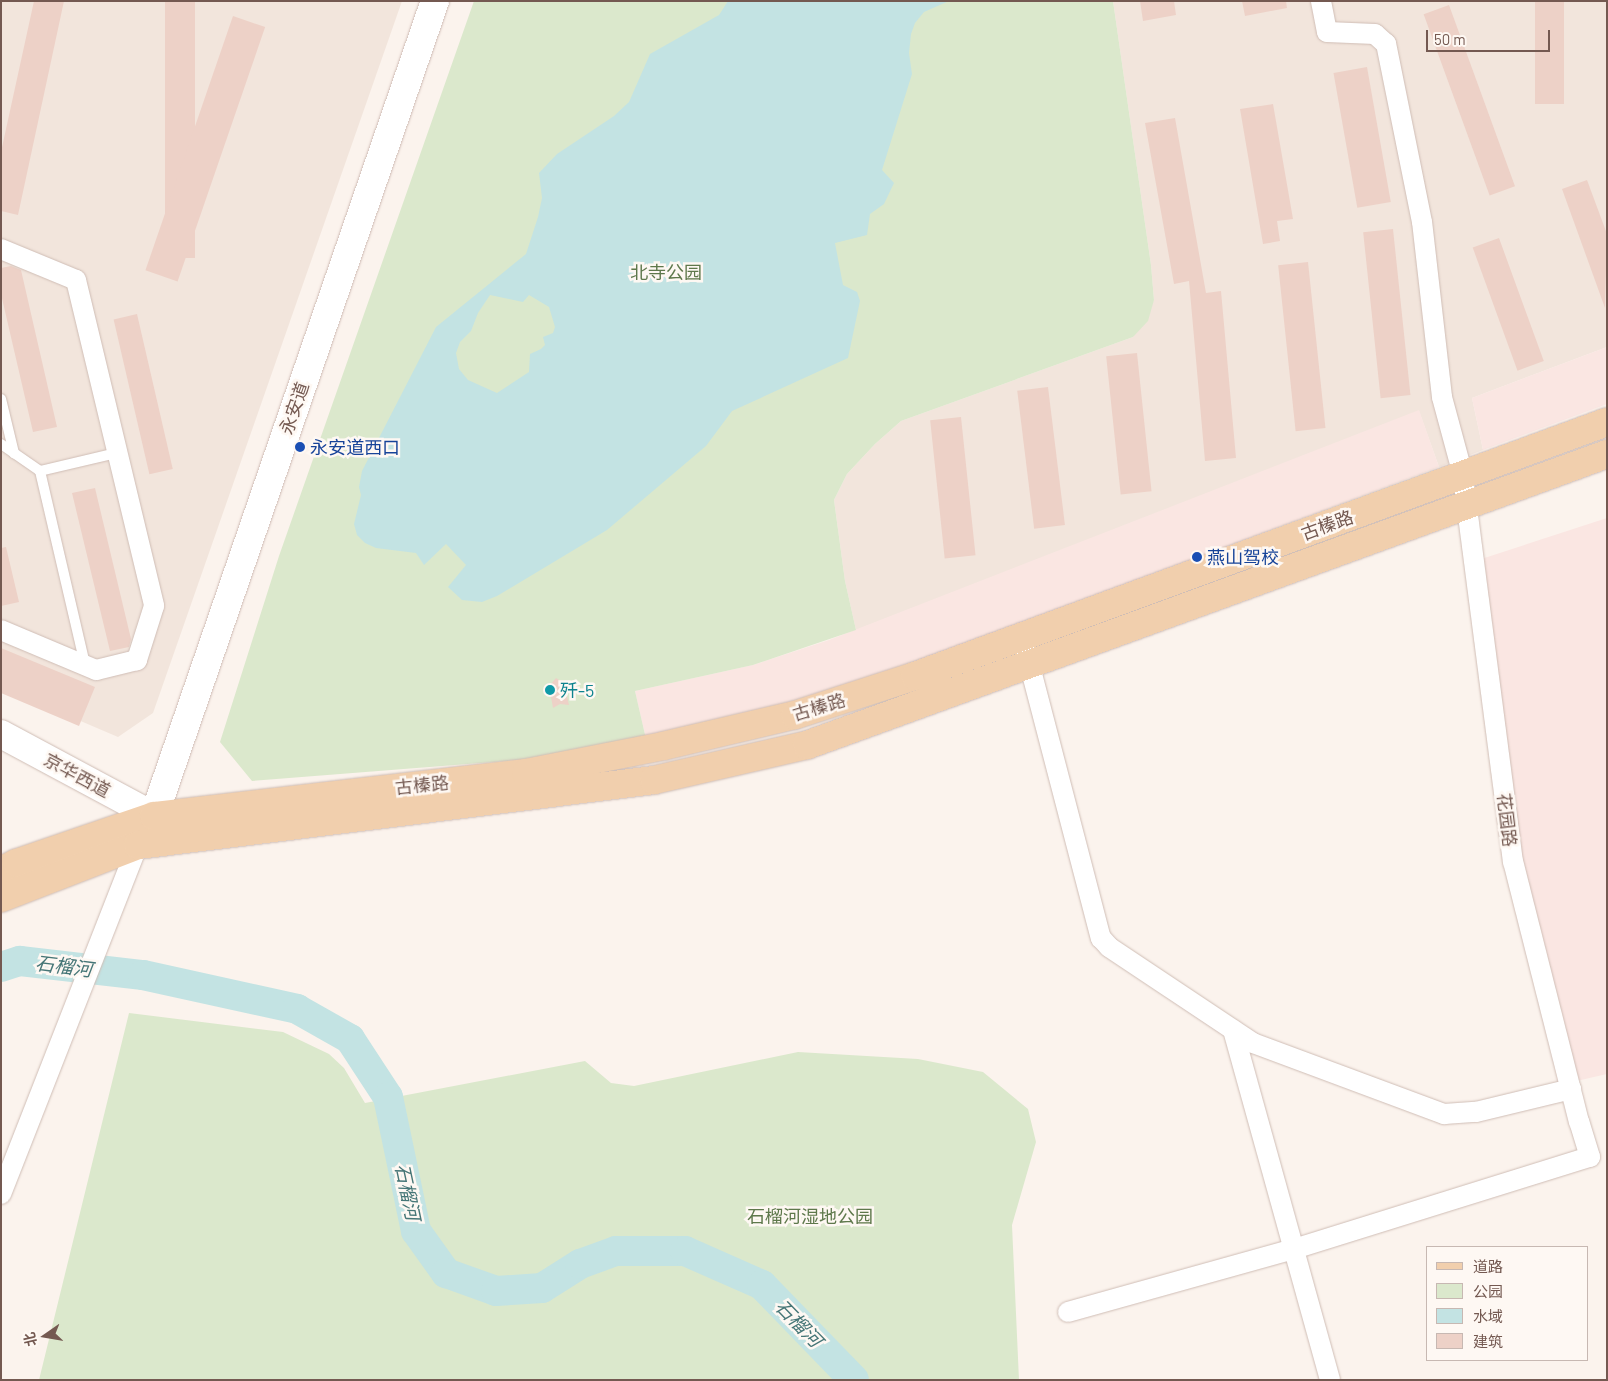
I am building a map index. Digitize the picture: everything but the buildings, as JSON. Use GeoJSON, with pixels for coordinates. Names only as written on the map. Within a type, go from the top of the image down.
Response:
{"type":"FeatureCollection","features":[{"type":"Feature","properties":{"kind":"main road","name":"永安道"},"geometry":{"type":"LineString","coordinates":[[138,845],[154,816],[435,1]]}},
{"type":"Feature","properties":{"kind":"main road","name":"古榛路"},"geometry":{"type":"LineString","coordinates":[[1,871],[17,863],[154,816],[526,773],[663,746],[795,715],[915,676],[1607,422]]}},
{"type":"Feature","properties":{"kind":"main road","name":"古榛路"},"geometry":{"type":"LineString","coordinates":[[1,898],[138,845],[654,780],[807,745],[1607,454]]}},
{"type":"Feature","properties":{"kind":"main road","name":"京华西道"},"geometry":{"type":"LineString","coordinates":[[1,734],[154,816]]}},
{"type":"Feature","properties":{"kind":"street","name":"花园路"},"geometry":{"type":"LineString","coordinates":[[1294,1249],[1590,1157],[1513,862],[1463,475],[1442,397],[1422,222],[1386,44],[1375,34],[1327,32],[1321,1]]}},
{"type":"Feature","properties":{"kind":"street"},"geometry":{"type":"LineString","coordinates":[[1,249],[76,280],[154,606],[137,660],[96,670],[1,630]]}},
{"type":"Feature","properties":{"kind":"street"},"geometry":{"type":"LineString","coordinates":[[1023,637],[1101,938],[1109,947],[1253,1043],[1444,1114],[1476,1112],[1571,1089]]}},
{"type":"Feature","properties":{"kind":"street"},"geometry":{"type":"LineString","coordinates":[[1,1194],[64,1028],[138,845]]}},
{"type":"Feature","properties":{"kind":"street"},"geometry":{"type":"LineString","coordinates":[[1233,1030],[1330,1380]]}},
{"type":"Feature","properties":{"kind":"street"},"geometry":{"type":"LineString","coordinates":[[1068,1312],[1294,1249]]}},
{"type":"Feature","properties":{"kind":"lane"},"geometry":{"type":"LineString","coordinates":[[1,399],[14,453]]}},
{"type":"Feature","properties":{"kind":"lane"},"geometry":{"type":"LineString","coordinates":[[1,444],[40,471],[85,666]]}},
{"type":"Feature","properties":{"kind":"lane"},"geometry":{"type":"LineString","coordinates":[[40,471],[117,453]]}},
{"type":"Feature","properties":{"kind":"shaded area"},"geometry":{"type":"Polygon","coordinates":[[[1,1],[402,1],[153,713],[118,737],[1,687],[1,1]]]}},
{"type":"Feature","properties":{"kind":"shaded area"},"geometry":{"type":"Polygon","coordinates":[[[1113,1],[1607,1],[1607,347],[1472,398],[1483,450],[1439,467],[1419,411],[856,630],[845,581],[834,500],[847,474],[875,444],[901,421],[1133,337],[1154,300],[1151,265],[1113,1]]]}},
{"type":"Feature","properties":{"kind":"shaded area"},"geometry":{"type":"Polygon","coordinates":[[[1607,347],[1607,404],[1483,450],[1472,398],[1607,347]]]}},
{"type":"Feature","properties":{"kind":"shaded area"},"geometry":{"type":"Polygon","coordinates":[[[1419,410],[1439,467],[904,667],[767,712],[646,739],[635,691],[753,665],[829,640],[1419,410]]]}},
{"type":"Feature","properties":{"kind":"shaded area"},"geometry":{"type":"Polygon","coordinates":[[[1607,518],[1607,1074],[1559,1085],[1506,867],[1469,563],[1607,518]]]}},
{"type":"Feature","properties":{"kind":"green space","name":"北寺公园"},"geometry":{"type":"Polygon","coordinates":[[[474,1],[1113,1],[1151,265],[1154,300],[1148,321],[1133,337],[901,421],[875,444],[847,474],[834,500],[845,581],[856,630],[753,665],[635,691],[646,739],[544,758],[252,781],[220,742],[279,556],[474,1]]]}},
{"type":"Feature","properties":{"kind":"green space","name":"石榴河湿地公园"},"geometry":{"type":"Polygon","coordinates":[[[129,1013],[283,1032],[329,1054],[344,1068],[365,1103],[585,1061],[611,1083],[634,1086],[798,1052],[918,1059],[983,1072],[1028,1109],[1036,1142],[1012,1225],[1019,1380],[39,1380],[129,1013]]]}},
{"type":"Feature","properties":{"kind":"water"},"geometry":{"type":"Polygon","coordinates":[[[728,1],[949,1],[924,12],[915,23],[911,34],[909,53],[912,74],[882,170],[894,183],[884,204],[870,214],[867,235],[835,243],[843,285],[857,292],[860,301],[848,358],[732,411],[706,446],[607,530],[497,596],[482,602],[462,600],[448,587],[466,565],[446,544],[424,565],[416,553],[376,548],[365,543],[357,535],[354,524],[361,495],[359,487],[362,471],[436,327],[526,254],[542,198],[539,173],[557,154],[614,116],[629,102],[650,54],[719,15],[728,1]],[[490,295],[478,313],[471,331],[460,342],[456,353],[459,369],[468,380],[497,393],[529,372],[530,354],[545,345],[543,337],[553,333],[555,327],[549,307],[529,295],[523,302],[490,295]]]}},
{"type":"Feature","properties":{"kind":"waterway","name":"石榴河"},"geometry":{"type":"LineString","coordinates":[[1,967],[20,961],[143,975],[297,1009],[350,1039],[388,1097],[416,1231],[446,1273],[496,1291],[542,1288],[580,1264],[616,1251],[685,1251],[762,1285],[854,1380]]}},
{"type":"Feature","properties":{"kind":"place","name":"永安道西口"},"geometry":{"type":"Point","coordinates":[300,447]}},
{"type":"Feature","properties":{"kind":"place","name":"燕山驾校"},"geometry":{"type":"Point","coordinates":[1197,557]}},
{"type":"Feature","properties":{"kind":"place","name":"歼-5"},"geometry":{"type":"Point","coordinates":[550,690]}}]}
